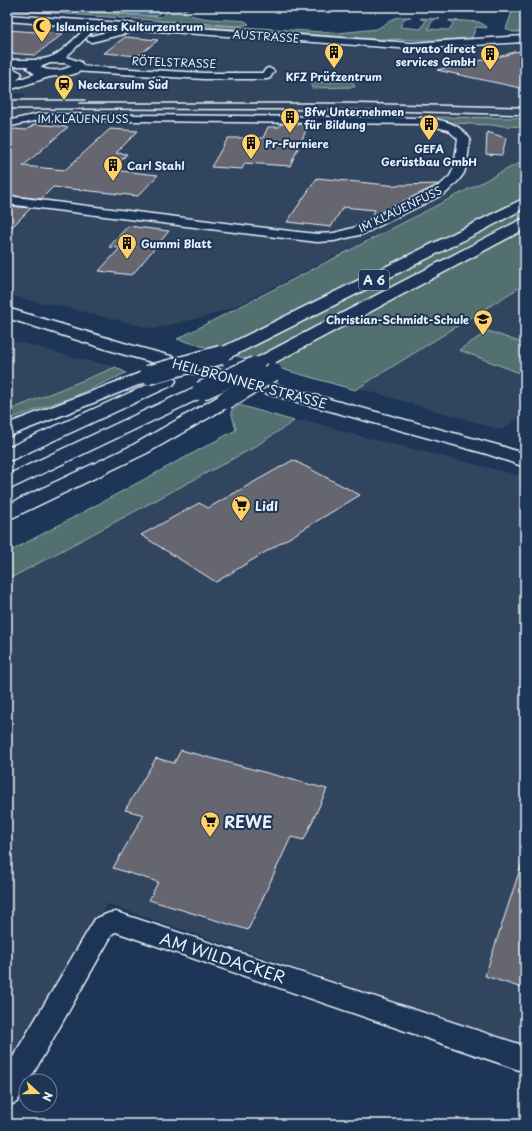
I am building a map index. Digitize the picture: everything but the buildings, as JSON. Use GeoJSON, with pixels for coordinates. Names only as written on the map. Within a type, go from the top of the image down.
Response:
{"type":"FeatureCollection","features":[{"type":"Feature","properties":{"kind":"main road","name":"AUSTRASSE"},"geometry":{"type":"LineString","coordinates":[[7,18],[412,46],[459,44],[525,38]]}},
{"type":"Feature","properties":{"kind":"main road"},"geometry":{"type":"LineString","coordinates":[[7,83],[24,78],[36,67],[55,60],[74,45],[96,24]]}},
{"type":"Feature","properties":{"kind":"main road"},"geometry":{"type":"LineString","coordinates":[[74,65],[73,56],[108,24]]}},
{"type":"Feature","properties":{"kind":"main road"},"geometry":{"type":"LineString","coordinates":[[92,40],[111,33],[124,31],[175,32],[192,30]]}},
{"type":"Feature","properties":{"kind":"main road"},"geometry":{"type":"LineString","coordinates":[[55,60],[74,65]]}},
{"type":"Feature","properties":{"kind":"main road"},"geometry":{"type":"LineString","coordinates":[[7,87],[49,73],[67,72],[74,65]]}},
{"type":"Feature","properties":{"kind":"main road"},"geometry":{"type":"LineString","coordinates":[[36,67],[49,73]]}},
{"type":"Feature","properties":{"kind":"main road"},"geometry":{"type":"LineString","coordinates":[[7,68],[16,74],[7,83]]}},
{"type":"Feature","properties":{"kind":"main road","name":"A 6"},"geometry":{"type":"LineString","coordinates":[[7,455],[221,355],[525,202]]}},
{"type":"Feature","properties":{"kind":"main road","name":"A 6"},"geometry":{"type":"LineString","coordinates":[[7,483],[255,366],[525,223]]}},
{"type":"Feature","properties":{"kind":"main road"},"geometry":{"type":"LineString","coordinates":[[7,513],[140,449],[273,372],[385,298]]}},
{"type":"Feature","properties":{"kind":"main road","name":"HEILBRONNER STRASSE"},"geometry":{"type":"LineString","coordinates":[[7,313],[128,350],[494,450],[525,461]]}},
{"type":"Feature","properties":{"kind":"main road"},"geometry":{"type":"LineString","coordinates":[[7,431],[148,374],[221,355]]}},
{"type":"Feature","properties":{"kind":"main road","name":"HEILBRONNER STRASSE"},"geometry":{"type":"LineString","coordinates":[[494,450],[525,456]]}},
{"type":"Feature","properties":{"kind":"street"},"geometry":{"type":"LineString","coordinates":[[7,63],[36,67]]}},
{"type":"Feature","properties":{"kind":"street","name":"RÖTELSTRASSE"},"geometry":{"type":"LineString","coordinates":[[74,65],[204,76],[267,76],[269,71]]}},
{"type":"Feature","properties":{"kind":"street"},"geometry":{"type":"LineString","coordinates":[[7,68],[36,67]]}},
{"type":"Feature","properties":{"kind":"street","name":"IM KLAUENFUSS"},"geometry":{"type":"LineString","coordinates":[[7,124],[38,117],[425,121],[452,127],[461,133],[464,139],[461,170],[454,180],[442,190],[358,231],[334,237],[317,238],[298,236],[7,200]]}},
{"type":"Feature","properties":{"kind":"street","name":"AM WILDACKER"},"geometry":{"type":"LineString","coordinates":[[7,1093],[104,926],[108,923],[116,922],[525,1059]]}},
{"type":"Feature","properties":{"kind":"shaded area"},"geometry":{"type":"Polygon","coordinates":[[[7,21],[158,34],[406,51],[453,51],[525,44],[525,118],[428,117],[454,123],[525,127],[525,160],[236,306],[207,316],[153,329],[7,294],[7,97],[24,97],[26,94],[7,94],[7,21]]]}},
{"type":"Feature","properties":{"kind":"shaded area","name":"Christian-Schmidt-Schule"},"geometry":{"type":"Polygon","coordinates":[[[525,284],[525,413],[502,430],[358,388],[525,284]]]}},
{"type":"Feature","properties":{"kind":"shaded area"},"geometry":{"type":"Polygon","coordinates":[[[7,339],[77,358],[116,367],[7,411],[7,339]]]}},
{"type":"Feature","properties":{"kind":"shaded area"},"geometry":{"type":"Polygon","coordinates":[[[306,420],[356,435],[518,475],[525,463],[525,1046],[107,904],[7,1071],[7,580],[253,448],[294,421],[299,422],[306,420]]]}},
{"type":"Feature","properties":{"kind":"green space"},"geometry":{"type":"Polygon","coordinates":[[[7,7],[161,17],[172,7],[190,7],[183,11],[188,14],[204,18],[245,21],[249,24],[238,26],[7,10],[7,7]]]}},
{"type":"Feature","properties":{"kind":"green space"},"geometry":{"type":"Polygon","coordinates":[[[475,7],[525,7],[525,32],[513,32],[506,29],[513,9],[475,7]]]}},
{"type":"Feature","properties":{"kind":"green space"},"geometry":{"type":"Polygon","coordinates":[[[411,17],[405,18],[400,27],[421,29],[426,20],[420,19],[421,18],[440,19],[433,20],[428,29],[449,30],[454,22],[449,20],[479,22],[487,28],[476,27],[472,38],[433,40],[377,39],[151,23],[163,22],[338,33],[377,29],[395,18],[411,17]]]}},
{"type":"Feature","properties":{"kind":"green space"},"geometry":{"type":"Polygon","coordinates":[[[352,81],[355,87],[312,88],[310,83],[352,81]]]}},
{"type":"Feature","properties":{"kind":"green space"},"geometry":{"type":"Polygon","coordinates":[[[425,117],[525,118],[525,127],[454,123],[425,117]]]}},
{"type":"Feature","properties":{"kind":"green space"},"geometry":{"type":"Polygon","coordinates":[[[525,160],[525,284],[355,390],[177,339],[525,160]]]}},
{"type":"Feature","properties":{"kind":"green space"},"geometry":{"type":"Polygon","coordinates":[[[488,331],[525,344],[525,375],[459,350],[488,331]]]}},
{"type":"Feature","properties":{"kind":"green space"},"geometry":{"type":"Polygon","coordinates":[[[116,367],[126,373],[75,396],[7,420],[7,411],[116,367]]]}},
{"type":"Feature","properties":{"kind":"green space"},"geometry":{"type":"Polygon","coordinates":[[[239,405],[294,421],[253,448],[7,580],[7,553],[236,430],[231,411],[239,405]]]}},
{"type":"Feature","properties":{"kind":"water"},"geometry":{"type":"Polygon","coordinates":[[[19,7],[166,7],[156,16],[19,7]]]}},
{"type":"Feature","properties":{"kind":"railway"},"geometry":{"type":"LineString","coordinates":[[7,100],[85,100]]}},
{"type":"Feature","properties":{"kind":"railway"},"geometry":{"type":"LineString","coordinates":[[79,103],[349,103],[525,107]]}},
{"type":"Feature","properties":{"kind":"railway"},"geometry":{"type":"LineString","coordinates":[[7,109],[346,110],[525,115]]}},
{"type":"Feature","properties":{"kind":"place","name":"Islamisches Kulturzentrum"},"geometry":{"type":"Point","coordinates":[42,43]}},
{"type":"Feature","properties":{"kind":"place","name":"KFZ Prüfzentrum"},"geometry":{"type":"Point","coordinates":[334,69]}},
{"type":"Feature","properties":{"kind":"place","name":"arvato direct services GmbH"},"geometry":{"type":"Point","coordinates":[490,71]}},
{"type":"Feature","properties":{"kind":"place","name":"Neckarsulm Süd"},"geometry":{"type":"Point","coordinates":[64,101]}},
{"type":"Feature","properties":{"kind":"place","name":"Bfw Unternehmen für Bildung"},"geometry":{"type":"Point","coordinates":[290,134]}},
{"type":"Feature","properties":{"kind":"place","name":"GEFA Gerüstbau GmbH"},"geometry":{"type":"Point","coordinates":[429,141]}},
{"type":"Feature","properties":{"kind":"place","name":"Pr-Furniere"},"geometry":{"type":"Point","coordinates":[251,160]}},
{"type":"Feature","properties":{"kind":"place","name":"Carl Stahl"},"geometry":{"type":"Point","coordinates":[113,182]}},
{"type":"Feature","properties":{"kind":"place","name":"Gummi Blatt"},"geometry":{"type":"Point","coordinates":[127,260]}},
{"type":"Feature","properties":{"kind":"place","name":"Christian-Schmidt-Schule"},"geometry":{"type":"Point","coordinates":[483,336]}},
{"type":"Feature","properties":{"kind":"place","name":"Lidl"},"geometry":{"type":"Point","coordinates":[241,522]}},
{"type":"Feature","properties":{"kind":"place","name":"REWE"},"geometry":{"type":"Point","coordinates":[210,838]}}]}
